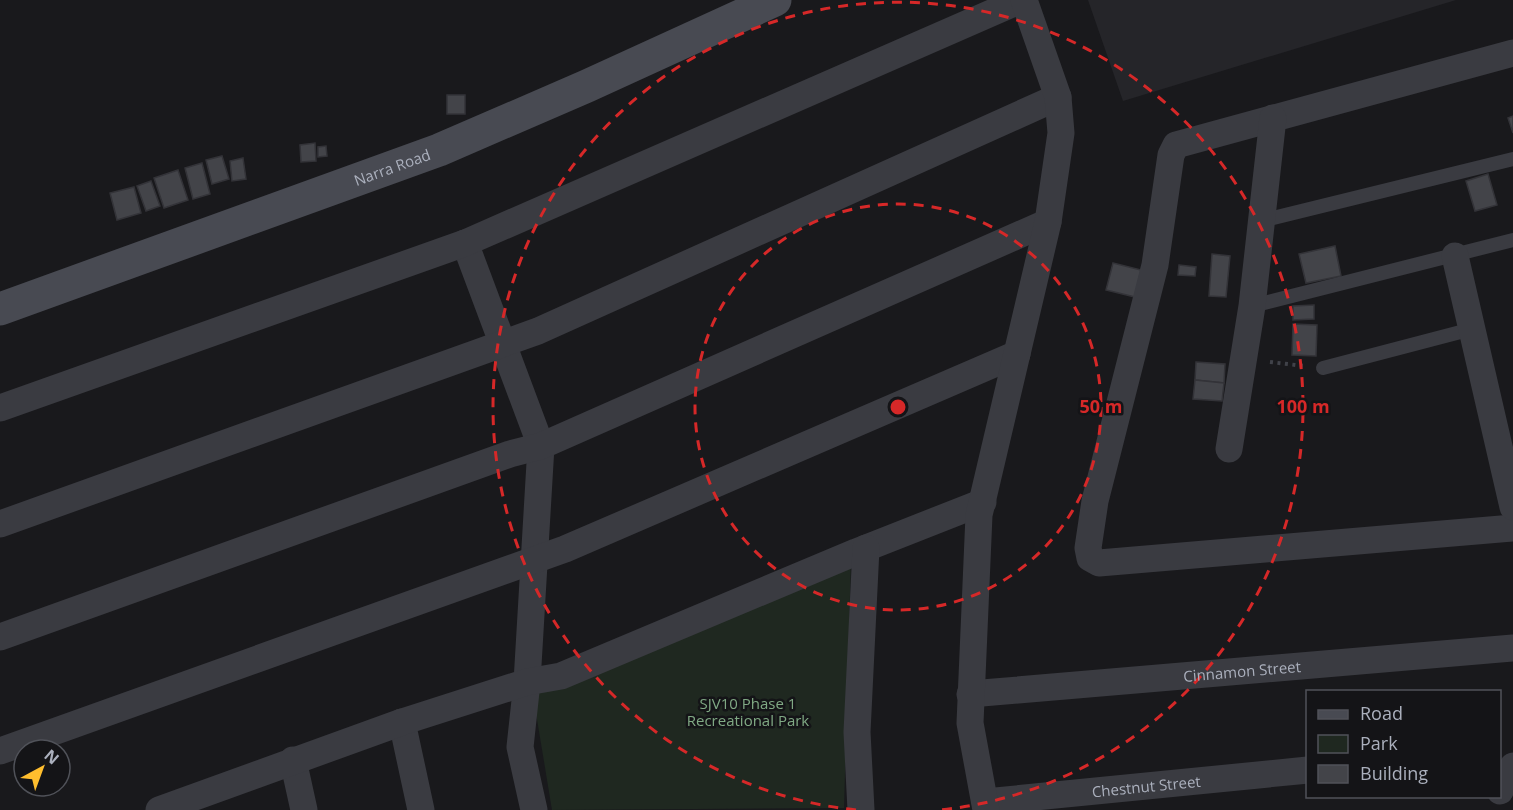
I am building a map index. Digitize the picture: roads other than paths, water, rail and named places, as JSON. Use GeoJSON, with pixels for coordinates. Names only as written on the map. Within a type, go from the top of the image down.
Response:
{"type":"FeatureCollection","features":[{"type":"Feature","properties":{"kind":"street","name":"Narra Road"},"geometry":{"type":"LineString","coordinates":[[0,309],[439,150],[587,86],[775,0]]}},
{"type":"Feature","properties":{"kind":"street"},"geometry":{"type":"LineString","coordinates":[[0,408],[465,243],[1022,0],[1058,97],[1061,133],[1048,222],[979,515],[970,723],[985,806]]}},
{"type":"Feature","properties":{"kind":"street"},"geometry":{"type":"LineString","coordinates":[[1513,53],[1176,145],[1171,155],[1155,265],[1095,501],[1088,548],[1090,558],[1099,563],[1513,528]]}},
{"type":"Feature","properties":{"kind":"street"},"geometry":{"type":"LineString","coordinates":[[0,524],[538,331],[1058,97]]}},
{"type":"Feature","properties":{"kind":"street"},"geometry":{"type":"LineString","coordinates":[[1229,449],[1252,306],[1273,118]]}},
{"type":"Feature","properties":{"kind":"street"},"geometry":{"type":"LineString","coordinates":[[0,637],[510,454],[542,446],[1048,222]]}},
{"type":"Feature","properties":{"kind":"street"},"geometry":{"type":"LineString","coordinates":[[465,243],[542,446],[533,559],[527,682],[520,747],[534,810]]}},
{"type":"Feature","properties":{"kind":"street"},"geometry":{"type":"LineString","coordinates":[[1455,256],[1513,507]]}},
{"type":"Feature","properties":{"kind":"street"},"geometry":{"type":"LineString","coordinates":[[0,751],[565,549],[1017,354]]}},
{"type":"Feature","properties":{"kind":"street"},"geometry":{"type":"LineString","coordinates":[[159,810],[194,804],[293,760],[402,722],[527,682],[561,676],[866,548],[983,502]]}},
{"type":"Feature","properties":{"kind":"street"},"geometry":{"type":"LineString","coordinates":[[861,810],[857,732],[866,548]]}},
{"type":"Feature","properties":{"kind":"street","name":"Cinnamon Street"},"geometry":{"type":"LineString","coordinates":[[970,694],[1513,648]]}},
{"type":"Feature","properties":{"kind":"street"},"geometry":{"type":"LineString","coordinates":[[402,722],[421,810]]}},
{"type":"Feature","properties":{"kind":"street"},"geometry":{"type":"LineString","coordinates":[[293,760],[304,810]]}},
{"type":"Feature","properties":{"kind":"street"},"geometry":{"type":"LineString","coordinates":[[1501,789],[1513,766]]}},
{"type":"Feature","properties":{"kind":"street","name":"Chestnut Street"},"geometry":{"type":"LineString","coordinates":[[985,806],[1306,770]]}},
{"type":"Feature","properties":{"kind":"lane"},"geometry":{"type":"LineString","coordinates":[[1261,221],[1513,159]]}},
{"type":"Feature","properties":{"kind":"lane"},"geometry":{"type":"LineString","coordinates":[[1252,306],[1513,240]]}},
{"type":"Feature","properties":{"kind":"lane"},"geometry":{"type":"LineString","coordinates":[[1323,368],[1472,329]]}},
{"type":"Feature","properties":{"kind":"park label","name":"SJV10 Phase 1 Recreational Park"},"geometry":{"type":"Point","coordinates":[748,712]}}]}
